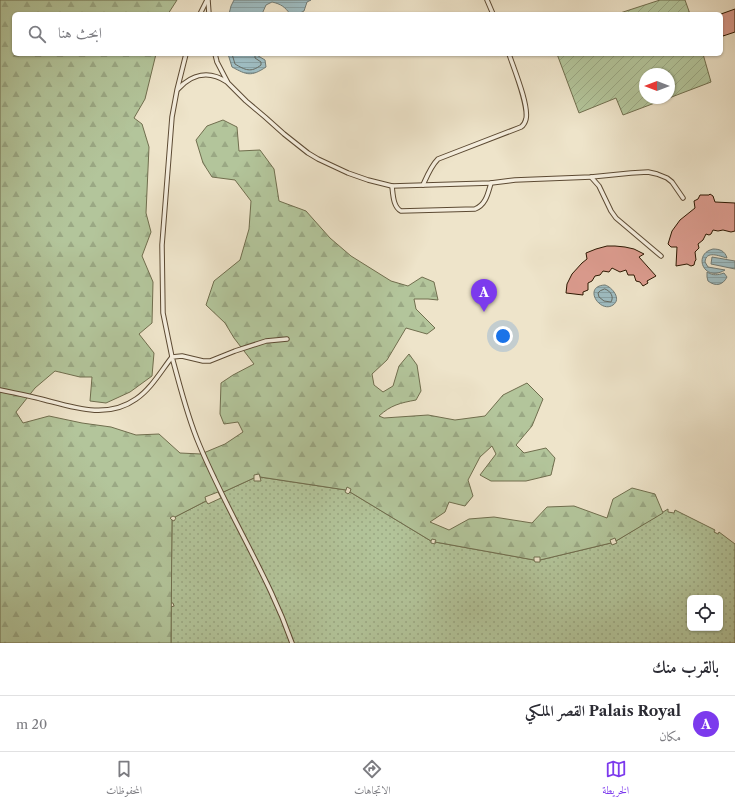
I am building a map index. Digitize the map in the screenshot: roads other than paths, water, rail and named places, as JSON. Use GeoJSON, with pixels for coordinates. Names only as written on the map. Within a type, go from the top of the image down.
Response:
{"type":"FeatureCollection","features":[{"type":"Feature","properties":{"kind":"lane"},"geometry":{"type":"LineString","coordinates":[[201,12],[208,0]]}},
{"type":"Feature","properties":{"kind":"lane"},"geometry":{"type":"LineString","coordinates":[[208,0],[209,12]]}},
{"type":"Feature","properties":{"kind":"lane"},"geometry":{"type":"LineString","coordinates":[[487,0],[492,12]]}},
{"type":"Feature","properties":{"kind":"lane"},"geometry":{"type":"LineString","coordinates":[[186,56],[172,117],[162,245],[163,312],[172,357],[187,412],[199,445],[265,579],[292,643]]}},
{"type":"Feature","properties":{"kind":"lane"},"geometry":{"type":"LineString","coordinates":[[216,56],[217,62],[228,82],[246,102],[284,134],[308,153],[328,164],[368,180],[392,186],[491,184],[515,180],[648,172],[667,178],[672,182],[684,198]]}},
{"type":"Feature","properties":{"kind":"lane"},"geometry":{"type":"LineString","coordinates":[[423,185],[434,163],[438,159],[521,127],[524,124],[526,121],[527,112],[510,56]]}},
{"type":"Feature","properties":{"kind":"lane"},"geometry":{"type":"LineString","coordinates":[[177,90],[187,80],[197,76],[211,75],[228,82]]}},
{"type":"Feature","properties":{"kind":"lane"},"geometry":{"type":"LineString","coordinates":[[591,176],[599,186],[616,218],[661,256]]}},
{"type":"Feature","properties":{"kind":"lane"},"geometry":{"type":"LineString","coordinates":[[392,186],[396,207],[401,211],[476,209],[483,204],[491,184]]}},
{"type":"Feature","properties":{"kind":"lane"},"geometry":{"type":"LineString","coordinates":[[0,390],[23,394],[82,410],[100,411],[114,409],[137,399],[147,389],[172,357],[182,356],[203,361],[210,361],[266,341],[287,339]]}},
{"type":"Feature","properties":{"kind":"water"},"geometry":{"type":"Polygon","coordinates":[[[234,0],[311,0],[307,2],[304,11],[302,12],[288,12],[282,6],[272,2],[266,5],[263,12],[230,12],[234,0]]]}},
{"type":"Feature","properties":{"kind":"water"},"geometry":{"type":"Polygon","coordinates":[[[229,56],[258,56],[265,60],[266,67],[253,74],[249,74],[232,67],[229,56]]]}},
{"type":"Feature","properties":{"kind":"water"},"geometry":{"type":"Polygon","coordinates":[[[713,249],[722,251],[727,258],[717,255],[710,255],[706,258],[705,262],[708,267],[725,270],[718,273],[711,273],[703,266],[703,256],[713,249]]]}},
{"type":"Feature","properties":{"kind":"water"},"geometry":{"type":"Polygon","coordinates":[[[712,257],[735,261],[735,269],[711,264],[712,257]]]}},
{"type":"Feature","properties":{"kind":"water"},"geometry":{"type":"Polygon","coordinates":[[[707,272],[716,275],[724,273],[727,277],[723,282],[714,284],[708,281],[707,272]]]}},
{"type":"Feature","properties":{"kind":"water"},"geometry":{"type":"Polygon","coordinates":[[[605,285],[613,291],[617,300],[613,305],[608,307],[599,303],[594,294],[598,287],[605,285]]]}},
{"type":"Feature","properties":{"kind":"place","name":"Palais Royal القصر الملكي"},"geometry":{"type":"Point","coordinates":[484,312]}}]}
